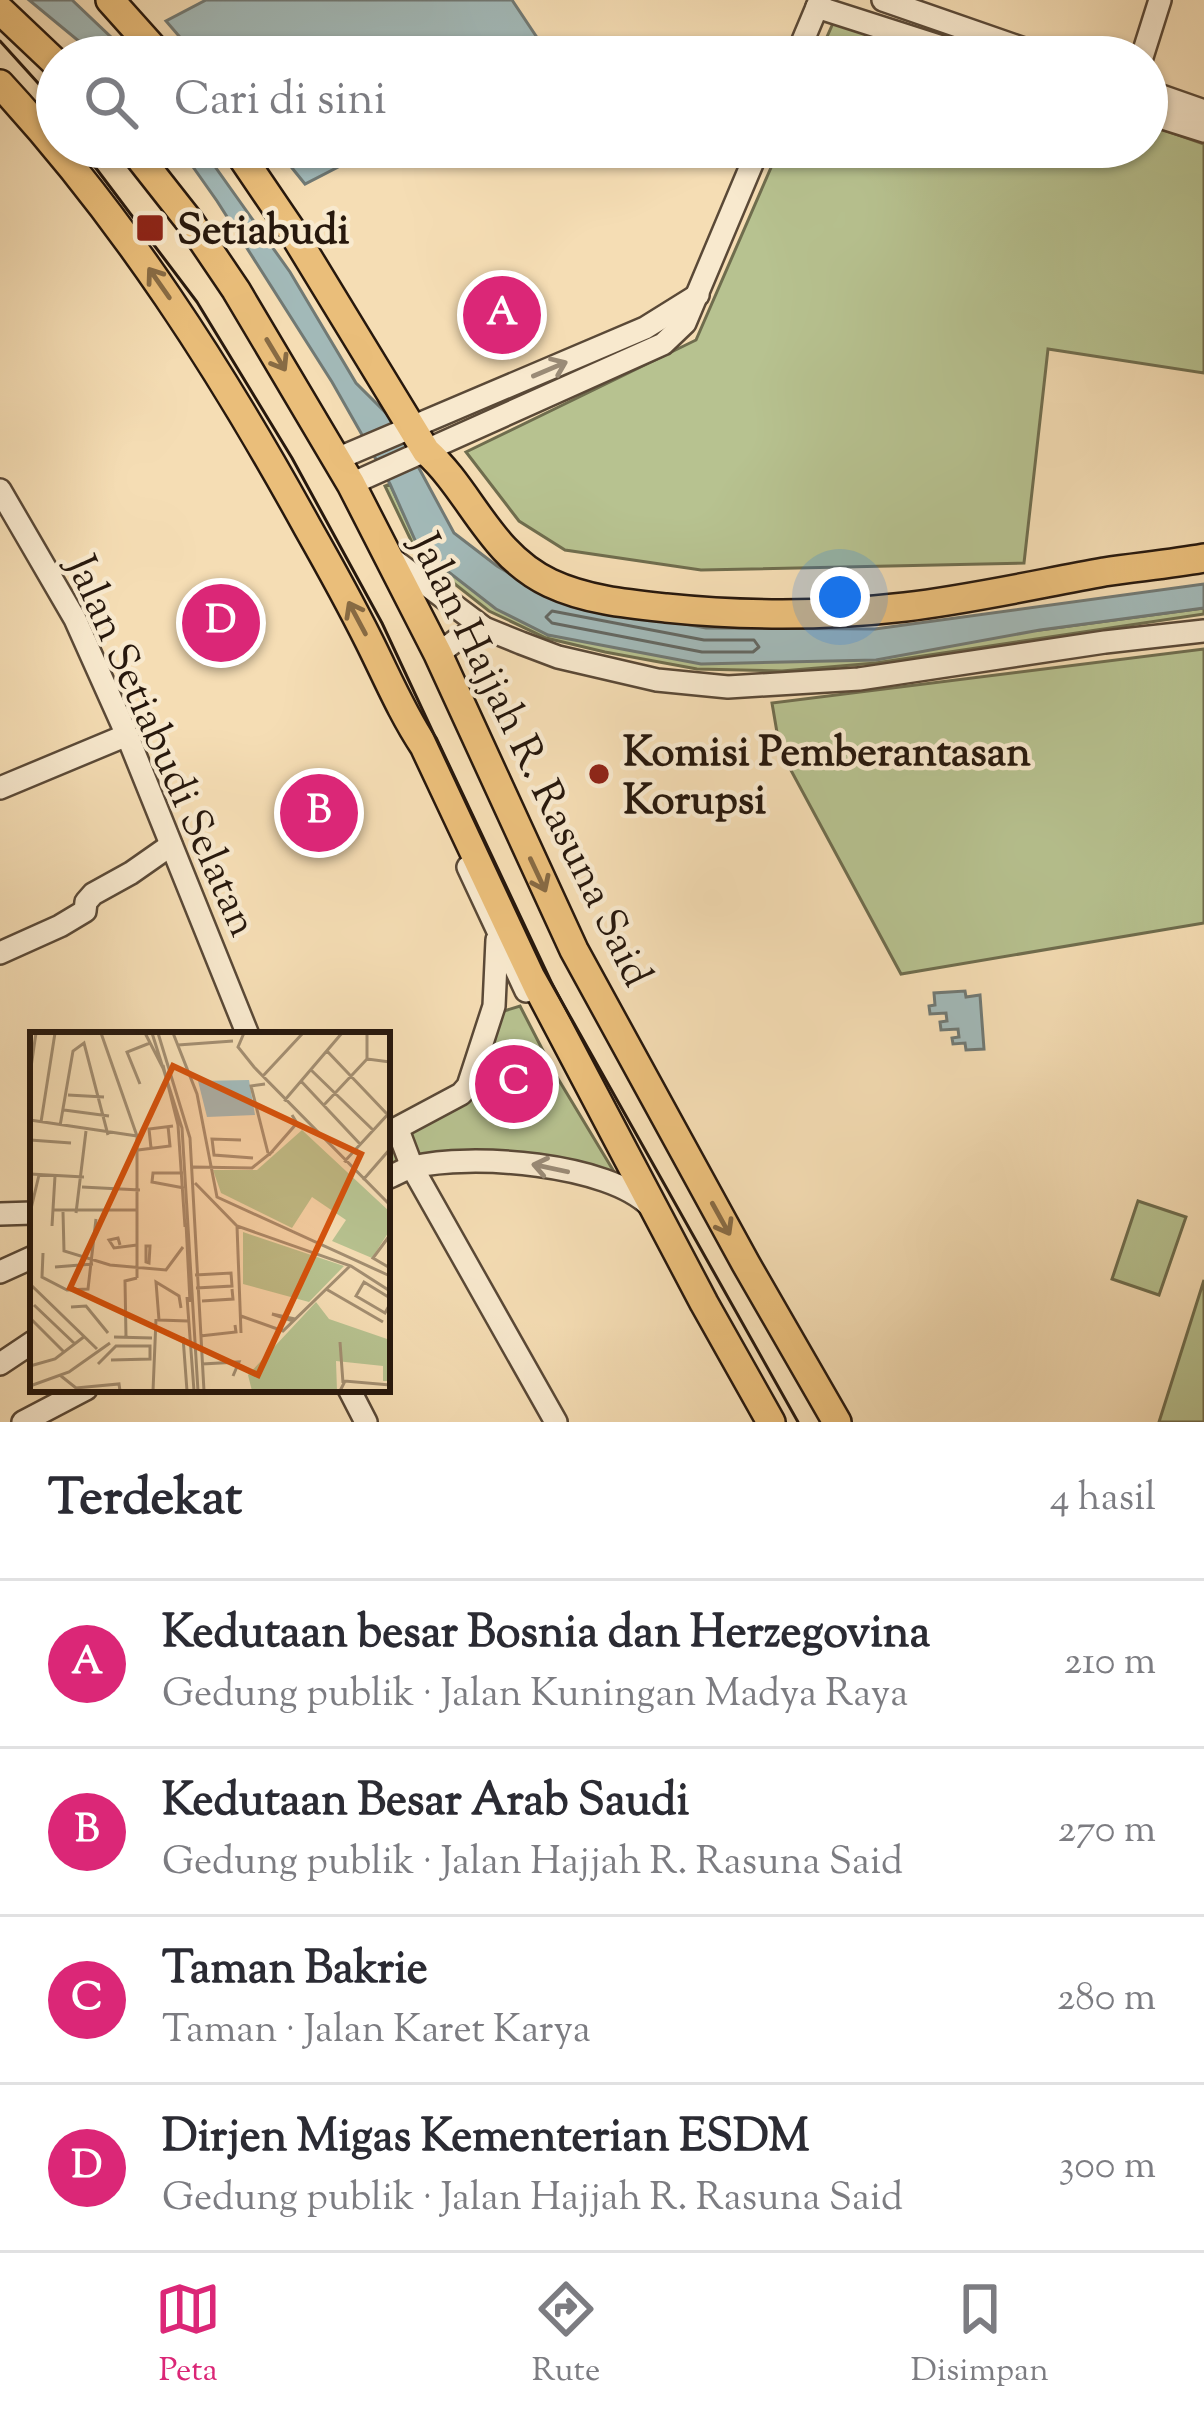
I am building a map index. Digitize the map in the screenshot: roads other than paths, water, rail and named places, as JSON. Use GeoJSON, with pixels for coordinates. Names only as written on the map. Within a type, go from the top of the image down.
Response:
{"type":"FeatureCollection","features":[{"type":"Feature","properties":{"kind":"main road"},"geometry":{"type":"LineString","coordinates":[[110,0],[142,36]]}},
{"type":"Feature","properties":{"kind":"main road"},"geometry":{"type":"LineString","coordinates":[[129,0],[161,36]]}},
{"type":"Feature","properties":{"kind":"main road"},"geometry":{"type":"LineString","coordinates":[[0,10],[36,44]]}},
{"type":"Feature","properties":{"kind":"main road"},"geometry":{"type":"LineString","coordinates":[[0,84],[36,127]]}},
{"type":"Feature","properties":{"kind":"main road"},"geometry":{"type":"LineString","coordinates":[[71,168],[170,298],[304,521],[424,746],[531,973],[771,1422]]}},
{"type":"Feature","properties":{"kind":"main road","name":"Jalan Hajjah R. Rasuna Said"},"geometry":{"type":"LineString","coordinates":[[147,168],[236,290],[344,472],[438,654],[590,981],[837,1422]]}},
{"type":"Feature","properties":{"kind":"main road"},"geometry":{"type":"LineString","coordinates":[[249,168],[424,442],[487,531],[549,583],[641,606],[753,613],[902,608],[1204,559]]}},
{"type":"Feature","properties":{"kind":"main road"},"geometry":{"type":"LineString","coordinates":[[266,168],[303,220],[424,442]]}},
{"type":"Feature","properties":{"kind":"main road"},"geometry":{"type":"LineString","coordinates":[[461,826],[498,789]]}},
{"type":"Feature","properties":{"kind":"main road"},"geometry":{"type":"LineString","coordinates":[[461,826],[484,819],[513,821]]}},
{"type":"Feature","properties":{"kind":"street"},"geometry":{"type":"LineString","coordinates":[[883,0],[987,36]]}},
{"type":"Feature","properties":{"kind":"street"},"geometry":{"type":"LineString","coordinates":[[1149,36],[1160,0]]}},
{"type":"Feature","properties":{"kind":"street"},"geometry":{"type":"LineString","coordinates":[[805,36],[818,4],[912,36]]}},
{"type":"Feature","properties":{"kind":"street"},"geometry":{"type":"LineString","coordinates":[[1168,99],[1204,111]]}},
{"type":"Feature","properties":{"kind":"street"},"geometry":{"type":"LineString","coordinates":[[1168,119],[1204,131]]}},
{"type":"Feature","properties":{"kind":"street"},"geometry":{"type":"LineString","coordinates":[[344,472],[378,472],[424,442],[645,328],[698,294],[750,168]]}},
{"type":"Feature","properties":{"kind":"street"},"geometry":{"type":"LineString","coordinates":[[344,472],[365,448],[424,442]]}},
{"type":"Feature","properties":{"kind":"street","name":"Jalan Setiabudi Selatan"},"geometry":{"type":"LineString","coordinates":[[0,490],[76,619],[247,1032]]}},
{"type":"Feature","properties":{"kind":"street"},"geometry":{"type":"LineString","coordinates":[[390,558],[484,628],[558,657],[657,680],[728,687],[859,679],[1204,631]]}},
{"type":"Feature","properties":{"kind":"street"},"geometry":{"type":"LineString","coordinates":[[438,654],[484,628]]}},
{"type":"Feature","properties":{"kind":"street"},"geometry":{"type":"LineString","coordinates":[[409,723],[416,753],[512,964],[581,1092],[621,1144]]}},
{"type":"Feature","properties":{"kind":"street"},"geometry":{"type":"LineString","coordinates":[[0,788],[127,735]]}},
{"type":"Feature","properties":{"kind":"street"},"geometry":{"type":"LineString","coordinates":[[0,953],[85,911],[93,894],[170,845]]}},
{"type":"Feature","properties":{"kind":"street"},"geometry":{"type":"LineString","coordinates":[[497,931],[494,1006],[468,1086],[392,1132],[556,1422]]}},
{"type":"Feature","properties":{"kind":"street"},"geometry":{"type":"LineString","coordinates":[[390,1177],[412,1167],[467,1162],[538,1164],[628,1189],[655,1212]]}},
{"type":"Feature","properties":{"kind":"street"},"geometry":{"type":"LineString","coordinates":[[0,1214],[30,1213]]}},
{"type":"Feature","properties":{"kind":"street"},"geometry":{"type":"LineString","coordinates":[[0,1273],[30,1258]]}},
{"type":"Feature","properties":{"kind":"street"},"geometry":{"type":"LineString","coordinates":[[0,1334],[7,1360]]}},
{"type":"Feature","properties":{"kind":"street"},"geometry":{"type":"LineString","coordinates":[[23,1422],[80,1392]]}},
{"type":"Feature","properties":{"kind":"street"},"geometry":{"type":"LineString","coordinates":[[351,1392],[366,1422]]}},
{"type":"Feature","properties":{"kind":"water"},"geometry":{"type":"Polygon","coordinates":[[[29,0],[72,0],[110,36],[73,36],[29,0]]]}},
{"type":"Feature","properties":{"kind":"water"},"geometry":{"type":"Polygon","coordinates":[[[206,0],[512,0],[536,36],[179,36],[166,21],[206,0]]]}},
{"type":"Feature","properties":{"kind":"water"},"geometry":{"type":"Polygon","coordinates":[[[194,168],[216,168],[290,272],[356,383],[393,420],[454,533],[497,566],[553,599],[706,628],[875,629],[1204,584],[1204,608],[1040,630],[876,660],[701,664],[548,635],[496,609],[419,549],[390,484],[332,382],[194,168]]]}},
{"type":"Feature","properties":{"kind":"water"},"geometry":{"type":"Polygon","coordinates":[[[292,168],[336,168],[305,184],[292,168]]]}},
{"type":"Feature","properties":{"kind":"water"},"geometry":{"type":"Polygon","coordinates":[[[965,991],[966,997],[980,995],[984,1049],[966,1050],[965,1043],[953,1044],[958,1029],[941,1030],[946,1013],[930,1014],[934,993],[965,991]]]}},
{"type":"Feature","properties":{"kind":"tram line"},"geometry":{"type":"LineString","coordinates":[[0,41],[36,81]]}},
{"type":"Feature","properties":{"kind":"tram line"},"geometry":{"type":"LineString","coordinates":[[96,168],[197,302],[292,458],[382,623],[544,970],[798,1422]]}},
{"type":"Feature","properties":{"kind":"place","name":"Setiabudi"},"geometry":{"type":"Point","coordinates":[150,228]}},
{"type":"Feature","properties":{"kind":"place","name":"Kedutaan besar Bosnia dan Herzegovina"},"geometry":{"type":"Point","coordinates":[502,315]}},
{"type":"Feature","properties":{"kind":"place","name":"Dirjen Migas Kementerian ESDM"},"geometry":{"type":"Point","coordinates":[221,623]}},
{"type":"Feature","properties":{"kind":"place","name":"Komisi Pemberantasan Korupsi"},"geometry":{"type":"Point","coordinates":[599,774]}},
{"type":"Feature","properties":{"kind":"place","name":"Kedutaan Besar Arab Saudi"},"geometry":{"type":"Point","coordinates":[319,813]}},
{"type":"Feature","properties":{"kind":"place","name":"Taman Bakrie"},"geometry":{"type":"Point","coordinates":[514,1084]}}]}
